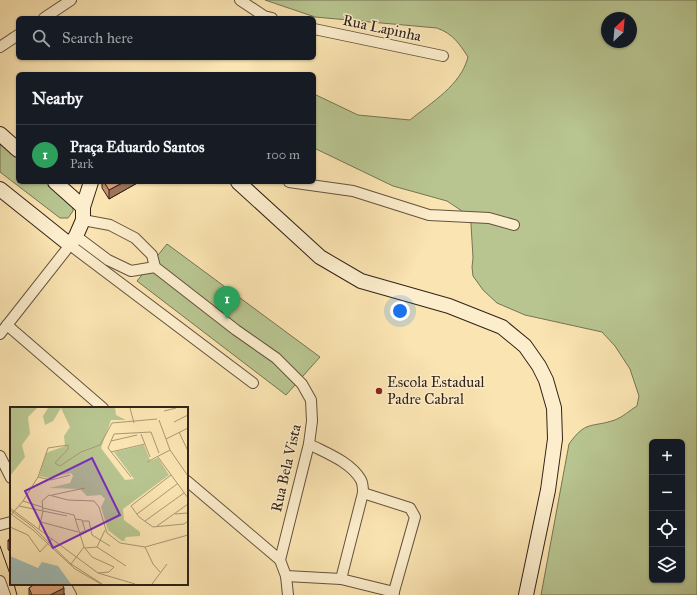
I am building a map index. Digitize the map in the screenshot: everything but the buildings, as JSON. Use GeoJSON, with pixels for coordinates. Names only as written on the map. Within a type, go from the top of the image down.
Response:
{"type":"FeatureCollection","features":[{"type":"Feature","properties":{"kind":"street"},"geometry":{"type":"LineString","coordinates":[[47,16],[71,0]]}},
{"type":"Feature","properties":{"kind":"street"},"geometry":{"type":"LineString","coordinates":[[240,0],[264,16]]}},
{"type":"Feature","properties":{"kind":"street","name":"Rua Lapinha"},"geometry":{"type":"LineString","coordinates":[[316,29],[443,56]]}},
{"type":"Feature","properties":{"kind":"street"},"geometry":{"type":"LineString","coordinates":[[0,47],[16,36]]}},
{"type":"Feature","properties":{"kind":"street"},"geometry":{"type":"LineString","coordinates":[[0,134],[16,148]]}},
{"type":"Feature","properties":{"kind":"street"},"geometry":{"type":"LineString","coordinates":[[57,184],[83,213],[135,238],[152,255],[155,267],[131,271],[73,241]]}},
{"type":"Feature","properties":{"kind":"street"},"geometry":{"type":"LineString","coordinates":[[0,334],[73,241],[83,213],[90,184]]}},
{"type":"Feature","properties":{"kind":"street"},"geometry":{"type":"LineString","coordinates":[[240,184],[320,257],[361,281],[449,306],[502,327],[525,346],[539,366],[546,380],[554,408],[555,439],[548,490],[526,595]]}},
{"type":"Feature","properties":{"kind":"street"},"geometry":{"type":"LineString","coordinates":[[303,184],[353,191],[428,215],[489,218],[514,225]]}},
{"type":"Feature","properties":{"kind":"street"},"geometry":{"type":"LineString","coordinates":[[0,189],[73,241],[252,382]]}},
{"type":"Feature","properties":{"kind":"street","name":"Rua Bela Vista"},"geometry":{"type":"LineString","coordinates":[[155,267],[236,330],[276,358],[302,384],[310,400],[312,421],[309,444],[280,560]]}},
{"type":"Feature","properties":{"kind":"street"},"geometry":{"type":"LineString","coordinates":[[7,325],[102,407]]}},
{"type":"Feature","properties":{"kind":"street"},"geometry":{"type":"LineString","coordinates":[[309,444],[346,464],[362,482],[364,493],[341,578]]}},
{"type":"Feature","properties":{"kind":"street"},"geometry":{"type":"LineString","coordinates":[[0,456],[10,476]]}},
{"type":"Feature","properties":{"kind":"street"},"geometry":{"type":"LineString","coordinates":[[188,481],[280,560],[286,576],[288,595]]}},
{"type":"Feature","properties":{"kind":"street"},"geometry":{"type":"LineString","coordinates":[[286,576],[341,578],[394,594],[415,517],[410,508],[364,493]]}},
{"type":"Feature","properties":{"kind":"street"},"geometry":{"type":"LineString","coordinates":[[0,525],[10,522]]}},
{"type":"Feature","properties":{"kind":"street"},"geometry":{"type":"LineString","coordinates":[[0,581],[5,595]]}},
{"type":"Feature","properties":{"kind":"street"},"geometry":{"type":"LineString","coordinates":[[66,585],[71,595]]}},
{"type":"Feature","properties":{"kind":"green space"},"geometry":{"type":"Polygon","coordinates":[[[265,0],[697,0],[697,595],[541,595],[569,444],[580,431],[585,428],[615,420],[637,406],[639,396],[630,369],[615,346],[602,332],[525,315],[497,303],[483,290],[473,276],[471,224],[468,215],[447,201],[393,186],[316,149],[316,95],[358,115],[410,120],[445,92],[459,76],[468,57],[462,47],[443,30],[437,28],[316,17],[265,0]]]}},
{"type":"Feature","properties":{"kind":"green space"},"geometry":{"type":"Polygon","coordinates":[[[0,140],[16,153],[16,184],[49,184],[73,203],[73,211],[68,218],[60,218],[0,172],[0,140]]]}},
{"type":"Feature","properties":{"kind":"green space"},"geometry":{"type":"Polygon","coordinates":[[[167,244],[320,357],[286,395],[137,281],[167,244]]]}},
{"type":"Feature","properties":{"kind":"tram line"},"geometry":{"type":"LineString","coordinates":[[0,546],[10,574]]}},
{"type":"Feature","properties":{"kind":"tram line"},"geometry":{"type":"LineString","coordinates":[[14,585],[17,595]]}},
{"type":"Feature","properties":{"kind":"place","name":"Praça Eduardo Santos"},"geometry":{"type":"Point","coordinates":[227,319]}},
{"type":"Feature","properties":{"kind":"place","name":"Escola Estadual Padre Cabral"},"geometry":{"type":"Point","coordinates":[379,391]}}]}
